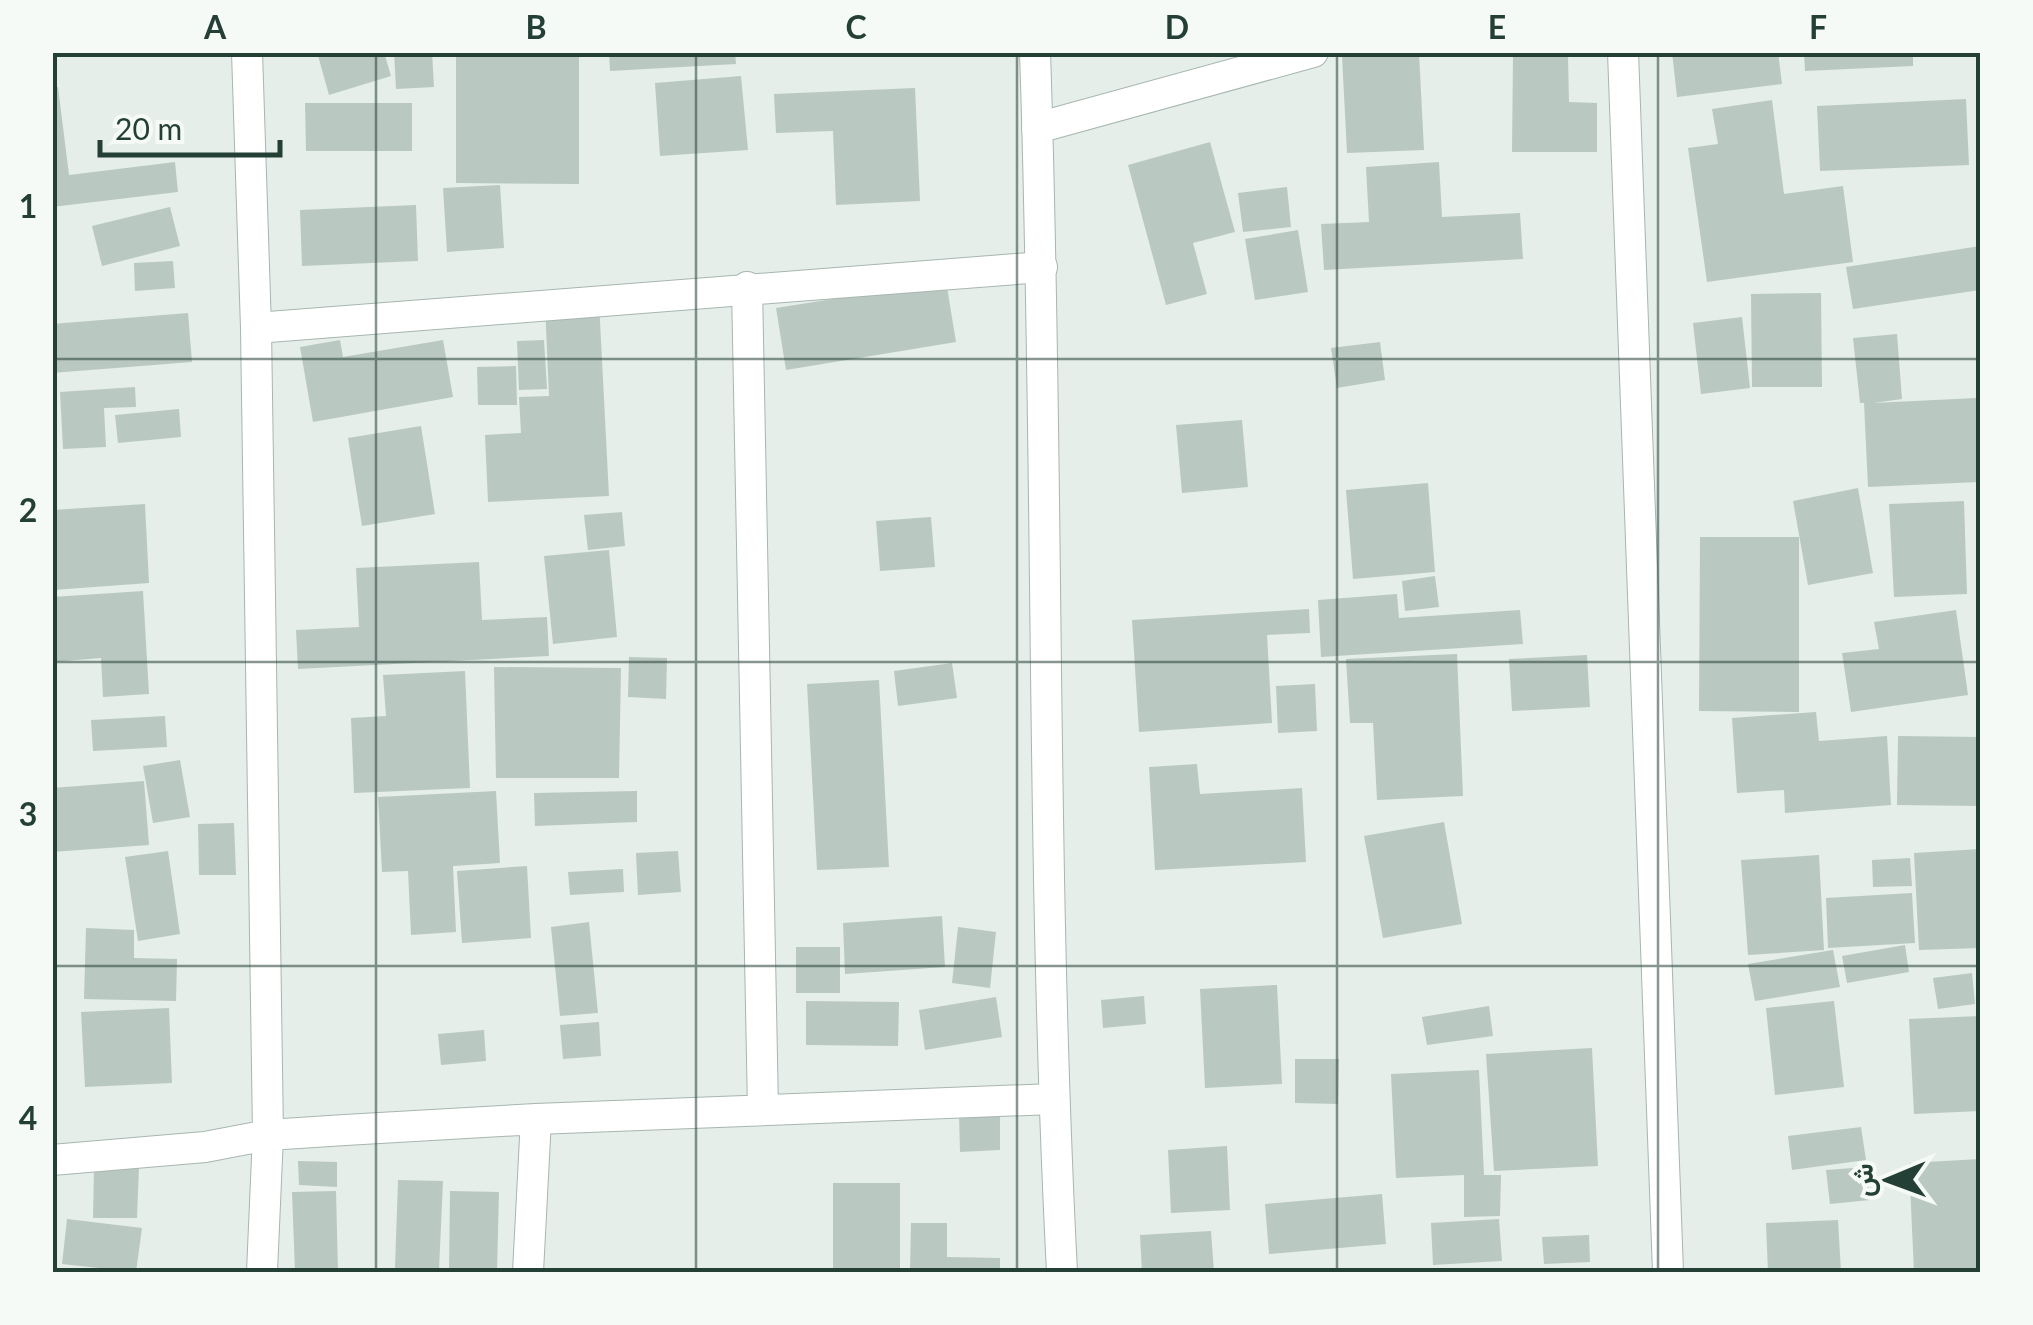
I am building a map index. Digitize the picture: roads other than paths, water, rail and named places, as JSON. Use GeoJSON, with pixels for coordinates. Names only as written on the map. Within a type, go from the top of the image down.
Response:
{"type":"FeatureCollection","features":[{"type":"Feature","properties":{"kind":"street"},"geometry":{"type":"LineString","coordinates":[[247,52],[256,328],[268,1135],[262,1272]]}},
{"type":"Feature","properties":{"kind":"street"},"geometry":{"type":"LineString","coordinates":[[1035,52],[1042,266],[1053,1099],[1062,1272]]}},
{"type":"Feature","properties":{"kind":"street"},"geometry":{"type":"LineString","coordinates":[[1037,128],[1314,52]]}},
{"type":"Feature","properties":{"kind":"street"},"geometry":{"type":"LineString","coordinates":[[1623,52],[1668,1272]]}},
{"type":"Feature","properties":{"kind":"street"},"geometry":{"type":"LineString","coordinates":[[256,328],[1042,266]]}},
{"type":"Feature","properties":{"kind":"street"},"geometry":{"type":"LineString","coordinates":[[747,287],[763,1110]]}},
{"type":"Feature","properties":{"kind":"street"},"geometry":{"type":"LineString","coordinates":[[52,1160],[205,1146],[268,1135],[536,1119],[1053,1099]]}},
{"type":"Feature","properties":{"kind":"street"},"geometry":{"type":"LineString","coordinates":[[528,1272],[536,1119]]}}]}
